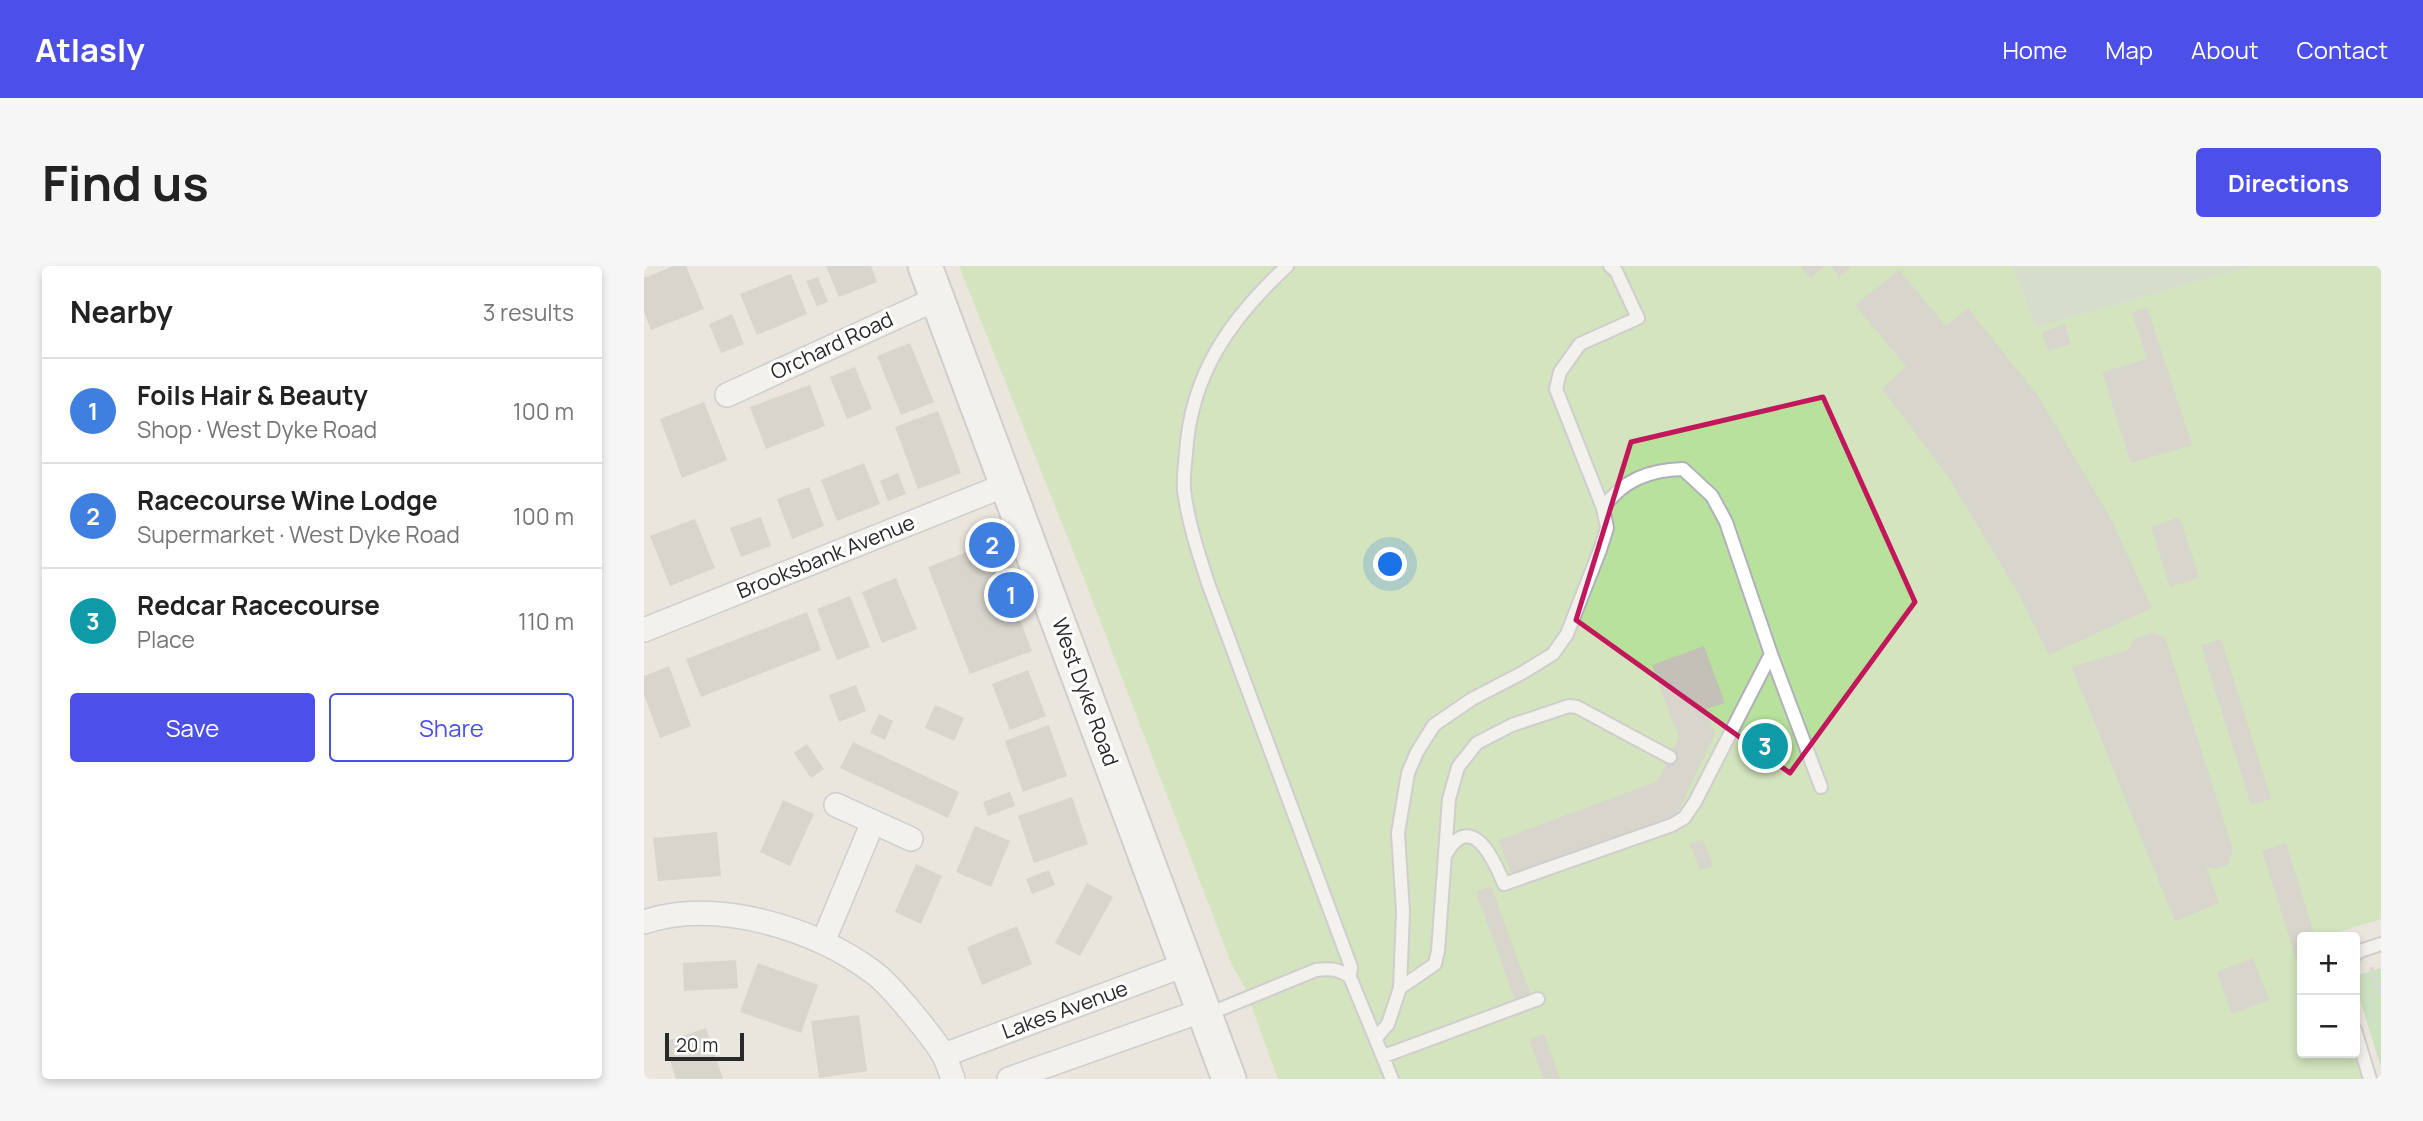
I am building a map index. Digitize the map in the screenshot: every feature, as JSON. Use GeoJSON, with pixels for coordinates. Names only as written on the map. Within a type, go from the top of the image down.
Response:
{"type":"FeatureCollection","features":[{"type":"Feature","properties":{"kind":"street","name":"West Dyke Road"},"geometry":{"type":"LineString","coordinates":[[925,266],[1229,1079]]}},
{"type":"Feature","properties":{"kind":"street","name":"Orchard Road"},"geometry":{"type":"LineString","coordinates":[[727,395],[938,298]]}},
{"type":"Feature","properties":{"kind":"street","name":"Brooksbank Avenue"},"geometry":{"type":"LineString","coordinates":[[644,630],[1008,484]]}},
{"type":"Feature","properties":{"kind":"street"},"geometry":{"type":"LineString","coordinates":[[836,805],[911,839]]}},
{"type":"Feature","properties":{"kind":"street"},"geometry":{"type":"LineString","coordinates":[[823,942],[873,822]]}},
{"type":"Feature","properties":{"kind":"street"},"geometry":{"type":"LineString","coordinates":[[644,922],[655,918],[701,914],[750,918],[823,942],[875,973],[944,1055],[953,1079]]}},
{"type":"Feature","properties":{"kind":"street","name":"Lakes Avenue"},"geometry":{"type":"LineString","coordinates":[[944,1055],[1187,964]]}},
{"type":"Feature","properties":{"kind":"street"},"geometry":{"type":"LineString","coordinates":[[1009,1079],[1204,1012]]}},
{"type":"Feature","properties":{"kind":"lane"},"geometry":{"type":"LineString","coordinates":[[1287,266],[1246,305],[1218,347],[1196,394],[1187,436],[1184,487],[1192,534],[1204,570],[1351,967],[1350,977],[1392,1079]]}},
{"type":"Feature","properties":{"kind":"lane"},"geometry":{"type":"LineString","coordinates":[[1376,1038],[1388,1024],[1400,988],[1403,912],[1398,833],[1408,773],[1417,752],[1434,725],[1472,699],[1553,654],[1567,634],[1607,528],[1603,508],[1556,389],[1560,372],[1580,344],[1638,318],[1616,271],[1610,266]]}},
{"type":"Feature","properties":{"kind":"lane"},"geometry":{"type":"LineString","coordinates":[[1603,508],[1611,497],[1635,479],[1660,470],[1683,469],[1712,496],[1726,522],[1771,654],[1821,787]]}},
{"type":"Feature","properties":{"kind":"lane"},"geometry":{"type":"LineString","coordinates":[[1445,856],[1452,842],[1466,836],[1476,839],[1494,858],[1504,884],[1672,825],[1684,818],[1702,775],[1771,654]]}},
{"type":"Feature","properties":{"kind":"lane"},"geometry":{"type":"LineString","coordinates":[[1400,988],[1435,964],[1449,799],[1458,767],[1477,743],[1512,725],[1569,706],[1577,707],[1670,757]]}},
{"type":"Feature","properties":{"kind":"lane"},"geometry":{"type":"LineString","coordinates":[[2360,952],[2381,944]]}},
{"type":"Feature","properties":{"kind":"lane"},"geometry":{"type":"LineString","coordinates":[[1204,1012],[1316,971],[1340,970],[1350,977]]}},
{"type":"Feature","properties":{"kind":"lane"},"geometry":{"type":"LineString","coordinates":[[1384,1056],[1538,999]]}},
{"type":"Feature","properties":{"kind":"lane"},"geometry":{"type":"LineString","coordinates":[[2360,1046],[2370,1079]]}},
{"type":"Feature","properties":{"kind":"path"},"geometry":{"type":"LineString","coordinates":[[2381,985],[2377,986],[2381,998]]}},
{"type":"Feature","properties":{"kind":"highlighted area"},"geometry":{"type":"Polygon","coordinates":[[[1823,397],[1915,602],[1790,773],[1576,620],[1631,442],[1823,397]]]}},
{"type":"Feature","properties":{"kind":"green space"},"geometry":{"type":"Polygon","coordinates":[[[959,266],[2012,266],[2036,328],[2253,266],[2381,266],[2381,919],[2339,932],[2297,932],[2297,1058],[2357,1058],[2363,1079],[1278,1079],[1082,573],[959,266]]]}},
{"type":"Feature","properties":{"kind":"green space"},"geometry":{"type":"Polygon","coordinates":[[[2012,266],[2253,266],[2036,328],[2012,266]]]}},
{"type":"Feature","properties":{"kind":"green space"},"geometry":{"type":"Polygon","coordinates":[[[2381,968],[2381,1067],[2360,1000],[2360,974],[2381,968]]]}},
{"type":"Feature","properties":{"kind":"building"},"geometry":{"type":"Polygon","coordinates":[[[674,266],[686,266],[704,309],[651,330],[644,312],[644,278],[674,266]]]}},
{"type":"Feature","properties":{"kind":"building"},"geometry":{"type":"Polygon","coordinates":[[[826,266],[871,266],[877,282],[839,297],[826,266]]]}},
{"type":"Feature","properties":{"kind":"building"},"geometry":{"type":"Polygon","coordinates":[[[1801,266],[1825,266],[1810,278],[1801,266]]]}},
{"type":"Feature","properties":{"kind":"building"},"geometry":{"type":"Polygon","coordinates":[[[1831,266],[1852,266],[1839,277],[1831,266]]]}},
{"type":"Feature","properties":{"kind":"building"},"geometry":{"type":"Polygon","coordinates":[[[1899,270],[1946,326],[1968,308],[2038,396],[2111,519],[2152,608],[2049,655],[2020,596],[1949,478],[1882,389],[1906,366],[1855,305],[1899,270]]]}},
{"type":"Feature","properties":{"kind":"building"},"geometry":{"type":"Polygon","coordinates":[[[791,274],[807,314],[757,335],[740,294],[791,274]]]}},
{"type":"Feature","properties":{"kind":"building"},"geometry":{"type":"Polygon","coordinates":[[[818,277],[828,302],[817,306],[806,281],[818,277]]]}},
{"type":"Feature","properties":{"kind":"building"},"geometry":{"type":"Polygon","coordinates":[[[2147,307],[2192,445],[2131,463],[2102,372],[2147,359],[2132,312],[2147,307]]]}},
{"type":"Feature","properties":{"kind":"building"},"geometry":{"type":"Polygon","coordinates":[[[732,314],[744,344],[721,353],[709,324],[732,314]]]}},
{"type":"Feature","properties":{"kind":"building"},"geometry":{"type":"Polygon","coordinates":[[[2065,324],[2071,344],[2048,351],[2042,332],[2065,324]]]}},
{"type":"Feature","properties":{"kind":"building"},"geometry":{"type":"Polygon","coordinates":[[[910,343],[934,402],[901,415],[877,356],[910,343]]]}},
{"type":"Feature","properties":{"kind":"building"},"geometry":{"type":"Polygon","coordinates":[[[855,367],[872,409],[847,419],[830,377],[855,367]]]}},
{"type":"Feature","properties":{"kind":"building"},"geometry":{"type":"Polygon","coordinates":[[[810,385],[825,426],[766,449],[750,407],[810,385]]]}},
{"type":"Feature","properties":{"kind":"building"},"geometry":{"type":"Polygon","coordinates":[[[704,402],[727,460],[682,478],[660,419],[704,402]]]}},
{"type":"Feature","properties":{"kind":"building"},"geometry":{"type":"Polygon","coordinates":[[[938,411],[961,473],[918,489],[895,427],[938,411]]]}},
{"type":"Feature","properties":{"kind":"building"},"geometry":{"type":"Polygon","coordinates":[[[864,463],[880,504],[837,521],[821,480],[864,463]]]}},
{"type":"Feature","properties":{"kind":"building"},"geometry":{"type":"Polygon","coordinates":[[[898,473],[906,494],[888,501],[880,481],[898,473]]]}},
{"type":"Feature","properties":{"kind":"building"},"geometry":{"type":"Polygon","coordinates":[[[809,487],[824,526],[792,539],[777,499],[809,487]]]}},
{"type":"Feature","properties":{"kind":"building"},"geometry":{"type":"Polygon","coordinates":[[[761,517],[771,546],[741,557],[730,528],[761,517]]]}},
{"type":"Feature","properties":{"kind":"building"},"geometry":{"type":"Polygon","coordinates":[[[2180,517],[2199,578],[2170,587],[2151,527],[2180,517]]]}},
{"type":"Feature","properties":{"kind":"building"},"geometry":{"type":"Polygon","coordinates":[[[695,519],[715,568],[670,586],[650,536],[695,519]]]}},
{"type":"Feature","properties":{"kind":"building"},"geometry":{"type":"Polygon","coordinates":[[[983,546],[994,552],[1032,651],[970,674],[928,567],[983,546]]]}},
{"type":"Feature","properties":{"kind":"building"},"geometry":{"type":"Polygon","coordinates":[[[896,578],[917,629],[882,643],[862,592],[896,578]]]}},
{"type":"Feature","properties":{"kind":"building"},"geometry":{"type":"Polygon","coordinates":[[[850,596],[870,647],[837,660],[817,609],[850,596]]]}},
{"type":"Feature","properties":{"kind":"building"},"geometry":{"type":"Polygon","coordinates":[[[807,612],[821,650],[701,697],[686,659],[807,612]]]}},
{"type":"Feature","properties":{"kind":"building"},"geometry":{"type":"Polygon","coordinates":[[[2153,632],[2165,638],[2233,849],[2228,864],[2216,869],[2206,867],[2219,903],[2175,921],[2072,667],[2128,650],[2134,639],[2153,632]]]}},
{"type":"Feature","properties":{"kind":"building"},"geometry":{"type":"Polygon","coordinates":[[[2221,639],[2271,799],[2251,805],[2201,645],[2221,639]]]}},
{"type":"Feature","properties":{"kind":"building"},"geometry":{"type":"Polygon","coordinates":[[[1704,646],[1725,703],[1706,709],[1715,734],[1674,820],[1513,879],[1499,840],[1658,781],[1679,738],[1652,665],[1704,646]]]}},
{"type":"Feature","properties":{"kind":"building"},"geometry":{"type":"Polygon","coordinates":[[[669,666],[691,726],[660,738],[644,695],[644,676],[669,666]]]}},
{"type":"Feature","properties":{"kind":"building"},"geometry":{"type":"Polygon","coordinates":[[[1028,670],[1046,716],[1010,730],[992,684],[1028,670]]]}},
{"type":"Feature","properties":{"kind":"building"},"geometry":{"type":"Polygon","coordinates":[[[856,685],[866,711],[839,722],[829,695],[856,685]]]}},
{"type":"Feature","properties":{"kind":"building"},"geometry":{"type":"Polygon","coordinates":[[[935,705],[964,718],[954,741],[925,728],[935,705]]]}},
{"type":"Feature","properties":{"kind":"building"},"geometry":{"type":"Polygon","coordinates":[[[879,714],[893,721],[885,740],[870,733],[879,714]]]}},
{"type":"Feature","properties":{"kind":"building"},"geometry":{"type":"Polygon","coordinates":[[[1049,725],[1067,776],[1023,792],[1005,741],[1049,725]]]}},
{"type":"Feature","properties":{"kind":"building"},"geometry":{"type":"Polygon","coordinates":[[[853,742],[959,792],[948,818],[840,768],[853,742]]]}},
{"type":"Feature","properties":{"kind":"building"},"geometry":{"type":"Polygon","coordinates":[[[807,744],[824,769],[811,778],[794,753],[807,744]]]}},
{"type":"Feature","properties":{"kind":"building"},"geometry":{"type":"Polygon","coordinates":[[[1010,792],[1015,806],[988,816],[983,802],[1010,792]]]}},
{"type":"Feature","properties":{"kind":"building"},"geometry":{"type":"Polygon","coordinates":[[[1072,797],[1088,844],[1034,863],[1018,816],[1072,797]]]}},
{"type":"Feature","properties":{"kind":"building"},"geometry":{"type":"Polygon","coordinates":[[[783,800],[814,814],[790,866],[760,852],[783,800]]]}},
{"type":"Feature","properties":{"kind":"building"},"geometry":{"type":"Polygon","coordinates":[[[975,826],[1010,841],[991,887],[956,872],[975,826]]]}},
{"type":"Feature","properties":{"kind":"building"},"geometry":{"type":"Polygon","coordinates":[[[717,832],[721,876],[658,881],[653,838],[717,832]]]}},
{"type":"Feature","properties":{"kind":"building"},"geometry":{"type":"Polygon","coordinates":[[[1703,839],[1713,866],[1700,870],[1690,844],[1703,839]]]}},
{"type":"Feature","properties":{"kind":"building"},"geometry":{"type":"Polygon","coordinates":[[[2286,843],[2313,932],[2297,932],[2297,961],[2262,851],[2286,843]]]}},
{"type":"Feature","properties":{"kind":"building"},"geometry":{"type":"Polygon","coordinates":[[[916,864],[942,876],[921,924],[895,912],[916,864]]]}},
{"type":"Feature","properties":{"kind":"building"},"geometry":{"type":"Polygon","coordinates":[[[1049,870],[1055,885],[1032,894],[1026,879],[1049,870]]]}},
{"type":"Feature","properties":{"kind":"building"},"geometry":{"type":"Polygon","coordinates":[[[1087,883],[1113,897],[1080,956],[1055,943],[1087,883]]]}},
{"type":"Feature","properties":{"kind":"building"},"geometry":{"type":"Polygon","coordinates":[[[1491,886],[1532,999],[1517,1005],[1476,892],[1491,886]]]}},
{"type":"Feature","properties":{"kind":"building"},"geometry":{"type":"Polygon","coordinates":[[[1017,926],[1032,964],[982,985],[967,947],[1017,926]]]}},
{"type":"Feature","properties":{"kind":"building"},"geometry":{"type":"Polygon","coordinates":[[[2253,958],[2269,1000],[2232,1014],[2217,972],[2253,958]]]}},
{"type":"Feature","properties":{"kind":"building"},"geometry":{"type":"Polygon","coordinates":[[[736,960],[738,988],[684,991],[683,963],[736,960]]]}},
{"type":"Feature","properties":{"kind":"building"},"geometry":{"type":"Polygon","coordinates":[[[758,963],[818,985],[801,1033],[740,1012],[758,963]]]}},
{"type":"Feature","properties":{"kind":"building"},"geometry":{"type":"Polygon","coordinates":[[[859,1015],[867,1071],[819,1078],[811,1021],[859,1015]]]}},
{"type":"Feature","properties":{"kind":"building"},"geometry":{"type":"Polygon","coordinates":[[[706,1028],[723,1079],[676,1079],[664,1042],[706,1028]]]}},
{"type":"Feature","properties":{"kind":"building"},"geometry":{"type":"Polygon","coordinates":[[[1544,1034],[1560,1079],[1543,1079],[1529,1039],[1544,1034]]]}},
{"type":"Feature","properties":{"kind":"place","name":"Racecourse Wine Lodge"},"geometry":{"type":"Point","coordinates":[992,545]}},
{"type":"Feature","properties":{"kind":"place","name":"Foils Hair & Beauty"},"geometry":{"type":"Point","coordinates":[1011,595]}},
{"type":"Feature","properties":{"kind":"place","name":"Redcar Racecourse"},"geometry":{"type":"Point","coordinates":[1765,746]}}]}
